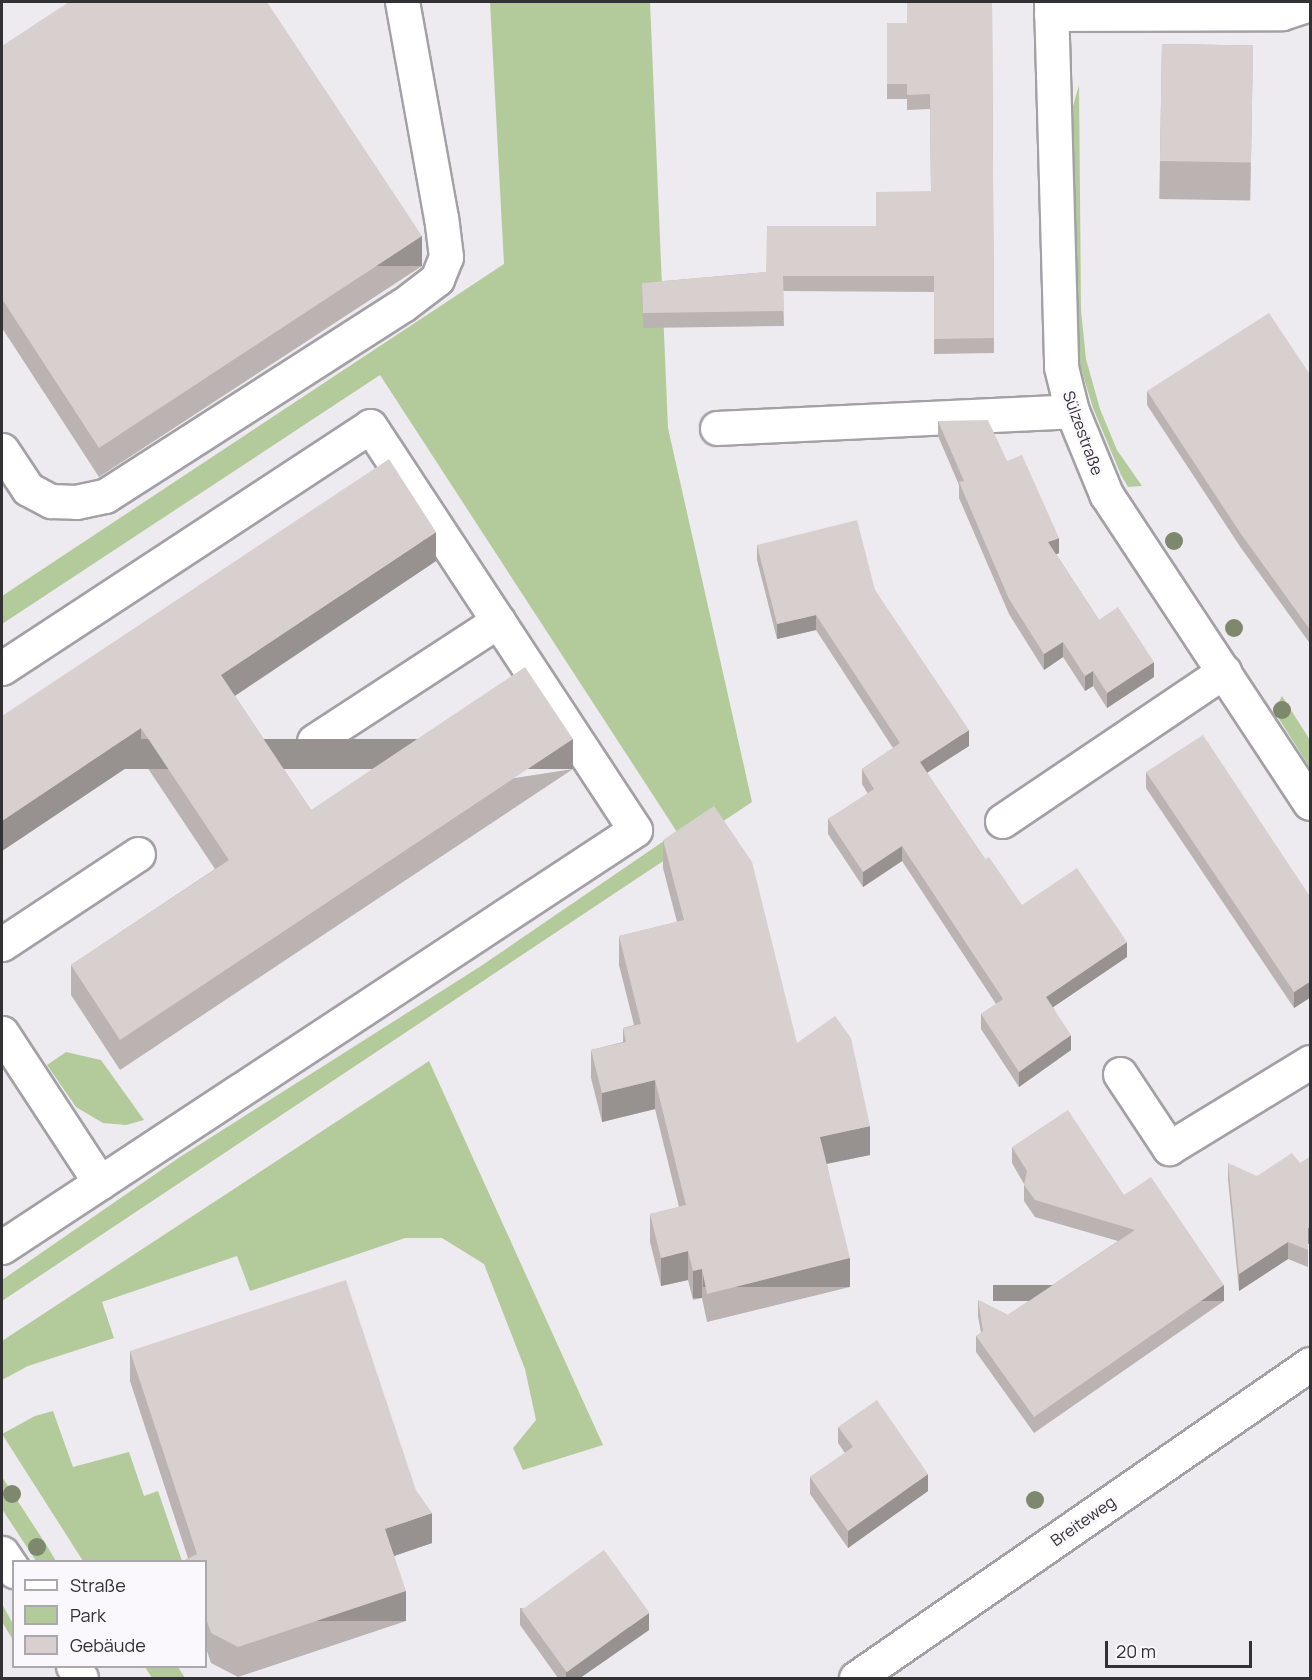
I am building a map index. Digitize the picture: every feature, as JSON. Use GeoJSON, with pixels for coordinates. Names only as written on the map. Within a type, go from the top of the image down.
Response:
{"type":"FeatureCollection","features":[{"type":"Feature","properties":{"kind":"street"},"geometry":{"type":"LineString","coordinates":[[2,450],[28,489],[51,501],[76,502],[105,496],[403,305],[437,279],[446,257],[402,2]]}},
{"type":"Feature","properties":{"kind":"street"},"geometry":{"type":"LineString","coordinates":[[1051,8],[1282,13],[1311,4]]}},
{"type":"Feature","properties":{"kind":"street","name":"Sülzestraße"},"geometry":{"type":"LineString","coordinates":[[1051,8],[1061,368],[1072,411],[1106,494],[1311,803]]}},
{"type":"Feature","properties":{"kind":"street"},"geometry":{"type":"LineString","coordinates":[[717,428],[1072,411]]}},
{"type":"Feature","properties":{"kind":"street"},"geometry":{"type":"LineString","coordinates":[[2,668],[370,426],[635,830],[2,1247]]}},
{"type":"Feature","properties":{"kind":"street"},"geometry":{"type":"LineString","coordinates":[[315,741],[498,621]]}},
{"type":"Feature","properties":{"kind":"street"},"geometry":{"type":"LineString","coordinates":[[1002,821],[1224,672]]}},
{"type":"Feature","properties":{"kind":"street"},"geometry":{"type":"LineString","coordinates":[[2,944],[138,854]]}},
{"type":"Feature","properties":{"kind":"street"},"geometry":{"type":"LineString","coordinates":[[2,1033],[100,1183]]}},
{"type":"Feature","properties":{"kind":"street"},"geometry":{"type":"LineString","coordinates":[[1120,1074],[1169,1148],[1311,1062]]}},
{"type":"Feature","properties":{"kind":"street","name":"Breiteweg"},"geometry":{"type":"LineString","coordinates":[[856,1678],[1311,1364]]}},
{"type":"Feature","properties":{"kind":"street"},"geometry":{"type":"LineString","coordinates":[[2,1553],[12,1568]]}},
{"type":"Feature","properties":{"kind":"green space"},"geometry":{"type":"Polygon","coordinates":[[[490,2],[650,2],[668,428],[752,802],[2,1301],[2,1280],[180,1157],[481,966],[677,832],[380,375],[2,624],[2,596],[504,264],[490,2]]]}},
{"type":"Feature","properties":{"kind":"green space"},"geometry":{"type":"Polygon","coordinates":[[[1079,85],[1081,310],[1086,359],[1100,409],[1117,450],[1142,486],[1128,487],[1121,475],[1093,408],[1076,352],[1073,106],[1079,85]]]}},
{"type":"Feature","properties":{"kind":"green space"},"geometry":{"type":"Polygon","coordinates":[[[1282,696],[1310,740],[1310,768],[1274,711],[1282,696]]]}},
{"type":"Feature","properties":{"kind":"green space"},"geometry":{"type":"Polygon","coordinates":[[[66,1052],[101,1060],[144,1120],[126,1125],[103,1123],[76,1107],[47,1065],[66,1052]]]}},
{"type":"Feature","properties":{"kind":"green space"},"geometry":{"type":"Polygon","coordinates":[[[429,1061],[603,1445],[523,1470],[513,1448],[536,1420],[525,1369],[484,1264],[442,1238],[405,1238],[250,1291],[237,1256],[102,1302],[114,1338],[28,1366],[2,1380],[2,1341],[429,1061]]]}},
{"type":"Feature","properties":{"kind":"green space"},"geometry":{"type":"Polygon","coordinates":[[[53,1411],[73,1467],[129,1452],[144,1496],[158,1491],[182,1560],[82,1560],[2,1434],[35,1416],[53,1411]]]}},
{"type":"Feature","properties":{"kind":"green space"},"geometry":{"type":"Polygon","coordinates":[[[2,1477],[55,1560],[35,1560],[2,1509],[2,1477]]]}},
{"type":"Feature","properties":{"kind":"green space"},"geometry":{"type":"Polygon","coordinates":[[[2,1604],[12,1622],[12,1638],[2,1622],[2,1604]]]}},
{"type":"Feature","properties":{"kind":"green space"},"geometry":{"type":"Polygon","coordinates":[[[146,1668],[179,1668],[185,1678],[152,1678],[146,1668]]]}},
{"type":"Feature","properties":{"kind":"building"},"geometry":{"type":"Polygon","coordinates":[[[69,2],[267,2],[422,236],[99,448],[2,299],[2,46],[69,2]]]}},
{"type":"Feature","properties":{"kind":"building"},"geometry":{"type":"Polygon","coordinates":[[[907,2],[992,2],[994,338],[934,339],[934,276],[783,276],[784,311],[643,313],[642,283],[766,272],[767,226],[876,226],[876,192],[931,191],[930,94],[907,95],[907,84],[887,84],[887,23],[907,23],[907,2]]]}},
{"type":"Feature","properties":{"kind":"building"},"geometry":{"type":"Polygon","coordinates":[[[1162,44],[1253,46],[1251,163],[1160,161],[1162,44]]]}},
{"type":"Feature","properties":{"kind":"building"},"geometry":{"type":"Polygon","coordinates":[[[1269,313],[1311,376],[1311,631],[1241,534],[1147,391],[1269,313]]]}},
{"type":"Feature","properties":{"kind":"building"},"geometry":{"type":"Polygon","coordinates":[[[988,420],[1007,461],[1022,455],[1059,538],[1048,542],[1099,620],[1118,607],[1154,662],[1107,693],[1093,671],[1085,676],[1063,642],[1044,654],[1009,599],[959,482],[964,481],[938,421],[988,420]]]}},
{"type":"Feature","properties":{"kind":"building"},"geometry":{"type":"Polygon","coordinates":[[[389,459],[436,532],[221,675],[311,810],[525,667],[573,739],[120,1040],[71,965],[229,860],[141,728],[2,821],[2,716],[389,459]]]}},
{"type":"Feature","properties":{"kind":"building"},"geometry":{"type":"Polygon","coordinates":[[[857,520],[875,590],[969,730],[920,762],[985,859],[989,857],[1022,905],[1077,868],[1127,942],[1046,997],[1071,1035],[1019,1072],[981,1014],[1003,999],[902,846],[863,872],[828,819],[874,789],[862,769],[900,743],[816,615],[777,624],[757,545],[857,520]]]}},
{"type":"Feature","properties":{"kind":"building"},"geometry":{"type":"Polygon","coordinates":[[[1203,735],[1311,898],[1311,981],[1294,992],[1146,772],[1203,735]]]}},
{"type":"Feature","properties":{"kind":"building"},"geometry":{"type":"Polygon","coordinates":[[[714,806],[752,862],[797,1043],[835,1016],[851,1038],[870,1126],[820,1137],[850,1258],[707,1294],[702,1269],[693,1271],[688,1251],[661,1258],[650,1214],[686,1205],[655,1080],[602,1093],[591,1050],[626,1042],[623,1028],[641,1024],[619,936],[684,920],[663,840],[714,806]]]}},
{"type":"Feature","properties":{"kind":"building"},"geometry":{"type":"Polygon","coordinates":[[[1068,1110],[1124,1195],[1151,1177],[1224,1285],[1034,1417],[976,1336],[983,1331],[978,1300],[1008,1315],[1135,1230],[1035,1200],[1024,1185],[1027,1171],[1012,1147],[1068,1110]]]}},
{"type":"Feature","properties":{"kind":"building"},"geometry":{"type":"Polygon","coordinates":[[[1292,1153],[1300,1163],[1311,1156],[1311,1226],[1308,1228],[1308,1250],[1288,1242],[1239,1274],[1228,1163],[1257,1176],[1292,1153]]]}},
{"type":"Feature","properties":{"kind":"building"},"geometry":{"type":"Polygon","coordinates":[[[346,1280],[416,1490],[432,1513],[385,1529],[406,1591],[238,1647],[211,1633],[207,1621],[207,1560],[185,1560],[197,1554],[130,1351],[346,1280]]]}},
{"type":"Feature","properties":{"kind":"building"},"geometry":{"type":"Polygon","coordinates":[[[877,1400],[928,1474],[848,1531],[810,1477],[853,1447],[838,1427],[877,1400]]]}},
{"type":"Feature","properties":{"kind":"building"},"geometry":{"type":"Polygon","coordinates":[[[604,1550],[649,1612],[567,1672],[521,1610],[604,1550]]]}}]}
